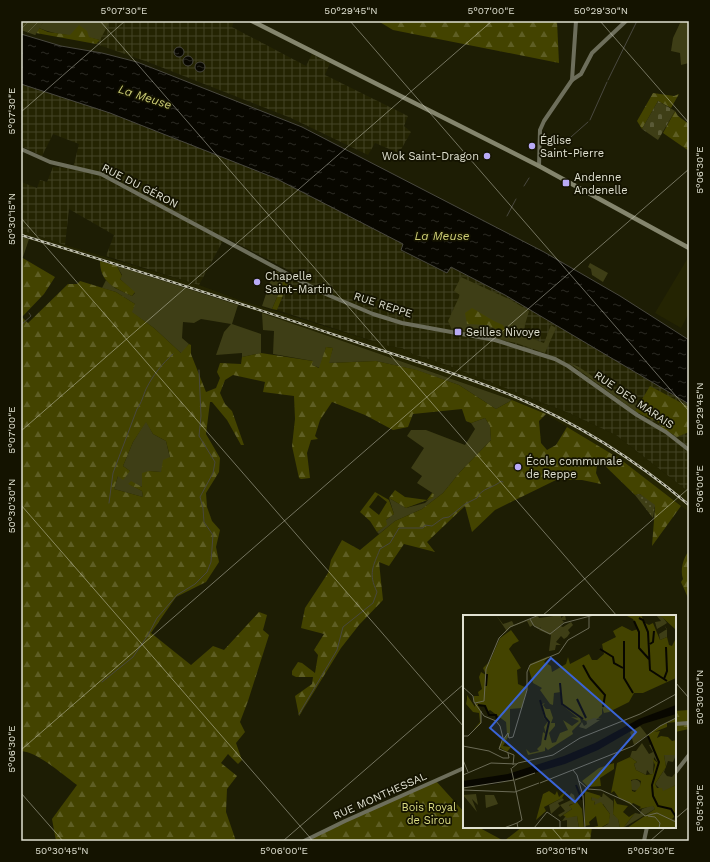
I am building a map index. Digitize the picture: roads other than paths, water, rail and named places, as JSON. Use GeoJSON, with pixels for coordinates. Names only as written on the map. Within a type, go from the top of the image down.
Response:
{"type":"FeatureCollection","features":[{"type":"Feature","properties":{"kind":"main road"},"geometry":{"type":"LineString","coordinates":[[252,21],[539,166],[689,248]]}},
{"type":"Feature","properties":{"kind":"main road"},"geometry":{"type":"LineString","coordinates":[[572,80],[576,21]]}},
{"type":"Feature","properties":{"kind":"main road"},"geometry":{"type":"LineString","coordinates":[[539,166],[540,130],[572,80],[581,74],[592,53],[626,21]]}},
{"type":"Feature","properties":{"kind":"main road","name":"RUE DU GÉRON"},"geometry":{"type":"LineString","coordinates":[[21,149],[50,162],[101,174],[225,240]]}},
{"type":"Feature","properties":{"kind":"main road","name":"RUE REPPE"},"geometry":{"type":"LineString","coordinates":[[225,240],[321,292],[373,314],[402,323],[495,340],[555,359],[568,366]]}},
{"type":"Feature","properties":{"kind":"main road","name":"RUE DES MARAIS"},"geometry":{"type":"LineString","coordinates":[[568,366],[637,415],[666,432],[689,450]]}},
{"type":"Feature","properties":{"kind":"main road"},"geometry":{"type":"LineString","coordinates":[[676,724],[689,723]]}},
{"type":"Feature","properties":{"kind":"main road"},"geometry":{"type":"LineString","coordinates":[[676,772],[689,755]]}},
{"type":"Feature","properties":{"kind":"main road","name":"RUE MONTHESSAL"},"geometry":{"type":"LineString","coordinates":[[304,841],[463,768]]}},
{"type":"Feature","properties":{"kind":"main road"},"geometry":{"type":"LineString","coordinates":[[644,841],[647,828]]}},
{"type":"Feature","properties":{"kind":"water","name":"La Meuse"},"geometry":{"type":"Polygon","coordinates":[[[21,34],[61,46],[102,53],[137,62],[302,127],[544,252],[620,296],[689,340],[689,404],[505,295],[451,267],[447,273],[401,250],[403,244],[275,178],[110,113],[21,84],[21,34]]]}},
{"type":"Feature","properties":{"kind":"water"},"geometry":{"type":"Polygon","coordinates":[[[177,47],[181,47],[184,52],[181,57],[177,57],[174,54],[174,50],[177,47]]]}},
{"type":"Feature","properties":{"kind":"water"},"geometry":{"type":"Polygon","coordinates":[[[186,56],[190,56],[193,61],[190,66],[186,66],[183,63],[183,59],[186,56]]]}},
{"type":"Feature","properties":{"kind":"water"},"geometry":{"type":"Polygon","coordinates":[[[198,62],[202,62],[205,67],[202,72],[198,72],[195,69],[195,65],[198,62]]]}},
{"type":"Feature","properties":{"kind":"waterway"},"geometry":{"type":"LineString","coordinates":[[608,80],[637,21]]}},
{"type":"Feature","properties":{"kind":"waterway"},"geometry":{"type":"LineString","coordinates":[[590,120],[607,82]]}},
{"type":"Feature","properties":{"kind":"waterway"},"geometry":{"type":"LineString","coordinates":[[563,144],[588,122]]}},
{"type":"Feature","properties":{"kind":"waterway"},"geometry":{"type":"LineString","coordinates":[[524,186],[529,178]]}},
{"type":"Feature","properties":{"kind":"waterway"},"geometry":{"type":"LineString","coordinates":[[507,216],[516,199]]}},
{"type":"Feature","properties":{"kind":"waterway"},"geometry":{"type":"LineString","coordinates":[[21,325],[31,316],[29,313]]}},
{"type":"Feature","properties":{"kind":"waterway"},"geometry":{"type":"LineString","coordinates":[[109,503],[113,473],[137,409],[152,379],[161,366],[173,354]]}},
{"type":"Feature","properties":{"kind":"waterway"},"geometry":{"type":"LineString","coordinates":[[102,682],[133,657],[148,635],[157,618],[177,595],[195,584],[207,572],[211,562],[213,535],[204,522],[203,508],[200,497],[213,473],[215,462],[199,436],[201,416],[199,370]]}},
{"type":"Feature","properties":{"kind":"waterway"},"geometry":{"type":"LineString","coordinates":[[299,714],[337,650],[343,627],[373,603],[377,592],[374,585],[372,570],[380,549],[390,543],[399,528],[423,528],[425,525],[432,526],[443,518],[449,517],[465,504],[477,498],[481,492],[501,481],[503,482]]}},
{"type":"Feature","properties":{"kind":"railway"},"geometry":{"type":"LineString","coordinates":[[21,235],[264,311],[450,373],[513,396],[583,430],[627,458],[689,505]]}},
{"type":"Feature","properties":{"kind":"place","name":"Église Saint-Pierre"},"geometry":{"type":"Point","coordinates":[532,146]}},
{"type":"Feature","properties":{"kind":"place","name":"Wok Saint-Dragon"},"geometry":{"type":"Point","coordinates":[487,156]}},
{"type":"Feature","properties":{"kind":"place","name":"Andenne Andenelle"},"geometry":{"type":"Point","coordinates":[566,183]}},
{"type":"Feature","properties":{"kind":"place","name":"Chapelle Saint-Martin"},"geometry":{"type":"Point","coordinates":[257,282]}},
{"type":"Feature","properties":{"kind":"place","name":"Seilles Nivoye"},"geometry":{"type":"Point","coordinates":[458,332]}},
{"type":"Feature","properties":{"kind":"place","name":"École communale de Reppe"},"geometry":{"type":"Point","coordinates":[518,467]}},
{"type":"Feature","properties":{"kind":"park label","name":"Bois Royal de Sirou"},"geometry":{"type":"Point","coordinates":[429,813]}}]}
